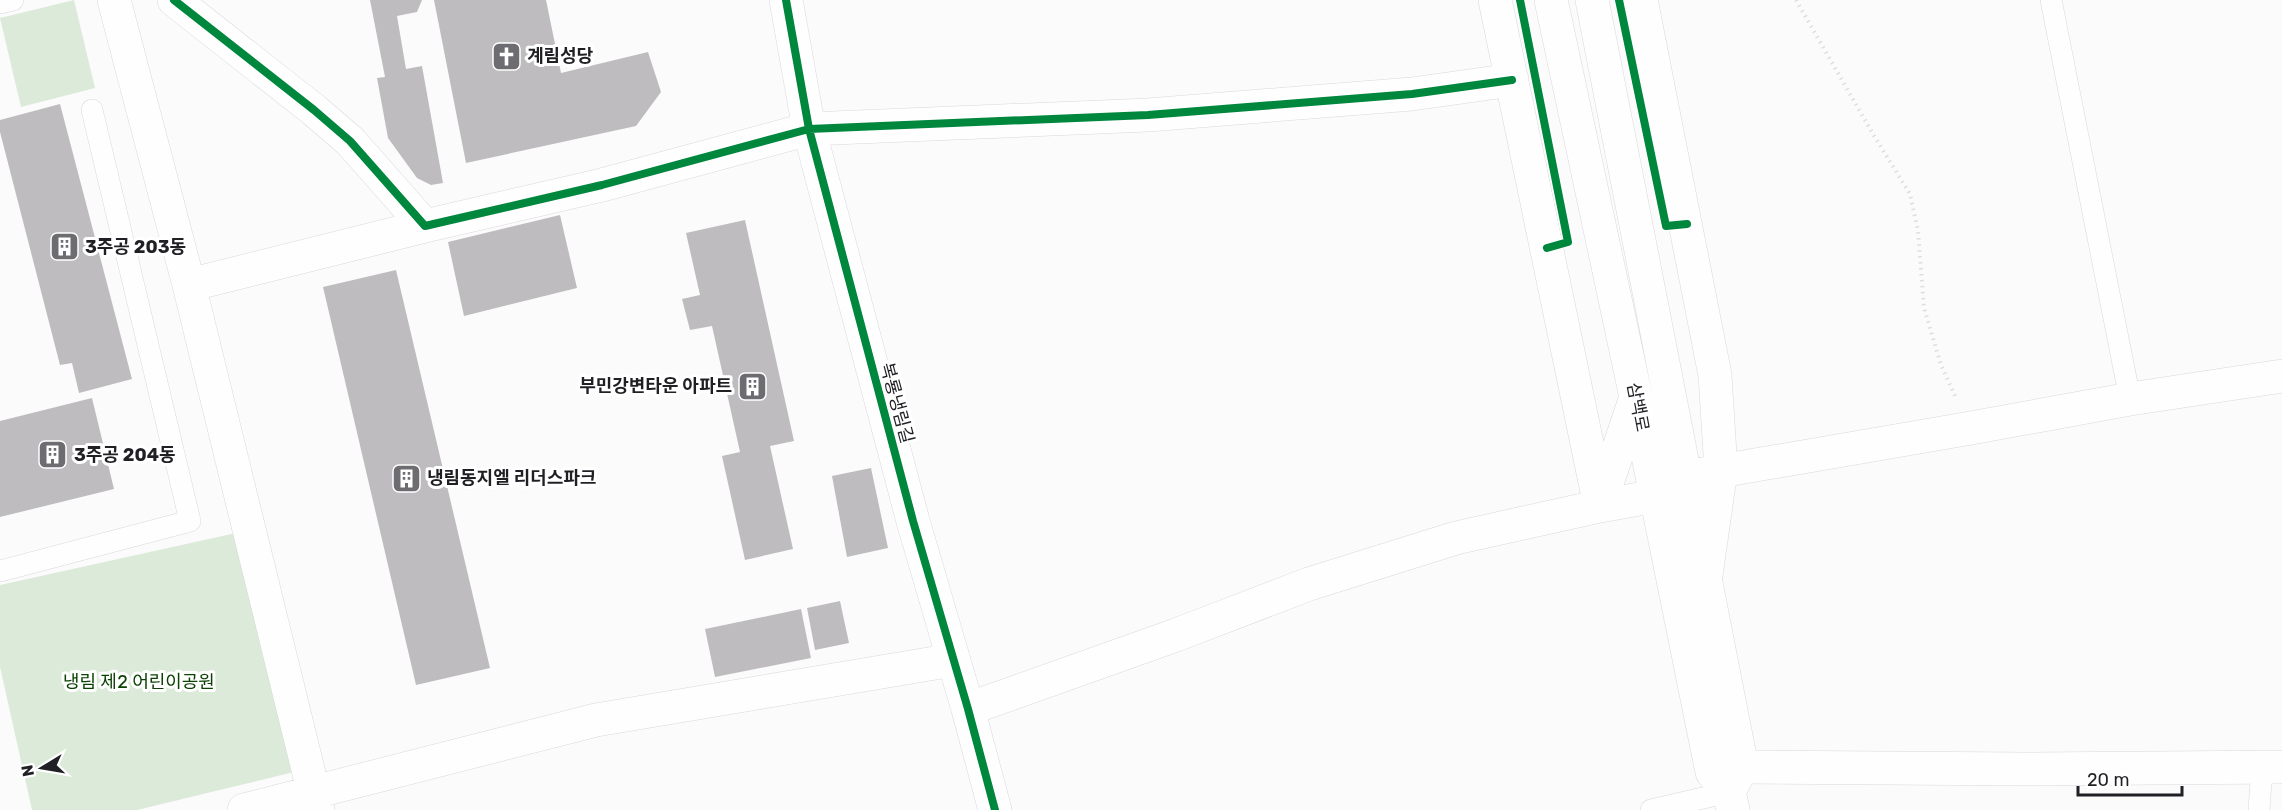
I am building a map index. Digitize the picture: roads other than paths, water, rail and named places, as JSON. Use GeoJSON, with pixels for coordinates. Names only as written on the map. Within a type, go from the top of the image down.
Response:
{"type":"FeatureCollection","features":[{"type":"Feature","properties":{"kind":"street"},"geometry":{"type":"LineString","coordinates":[[113,0],[189,285],[316,801]]}},
{"type":"Feature","properties":{"kind":"street"},"geometry":{"type":"LineString","coordinates":[[174,0],[350,141],[425,226]]}},
{"type":"Feature","properties":{"kind":"street","name":"복룡냉림길"},"geometry":{"type":"LineString","coordinates":[[786,0],[809,129],[913,521],[968,709],[994,810]]}},
{"type":"Feature","properties":{"kind":"street"},"geometry":{"type":"LineString","coordinates":[[1495,0],[1600,506]]}},
{"type":"Feature","properties":{"kind":"street","name":"삼백로"},"geometry":{"type":"LineString","coordinates":[[1551,0],[1636,397],[1712,772],[1734,790]]}},
{"type":"Feature","properties":{"kind":"street"},"geometry":{"type":"LineString","coordinates":[[1592,0],[1706,580],[1734,790],[2026,769],[2272,767]]}},
{"type":"Feature","properties":{"kind":"street"},"geometry":{"type":"LineString","coordinates":[[1641,0],[1715,375],[1721,470],[1706,580]]}},
{"type":"Feature","properties":{"kind":"street"},"geometry":{"type":"LineString","coordinates":[[189,285],[425,226],[602,185],[809,129],[1159,114],[1412,94],[1512,80]]}},
{"type":"Feature","properties":{"kind":"street"},"geometry":{"type":"LineString","coordinates":[[1686,477],[2130,399],[2282,376]]}},
{"type":"Feature","properties":{"kind":"street"},"geometry":{"type":"LineString","coordinates":[[1600,506],[1636,397]]}},
{"type":"Feature","properties":{"kind":"street"},"geometry":{"type":"LineString","coordinates":[[968,709],[1176,635],[1310,584],[1456,538],[1656,496]]}},
{"type":"Feature","properties":{"kind":"street"},"geometry":{"type":"LineString","coordinates":[[244,810],[316,801],[596,720],[953,660]]}},
{"type":"Feature","properties":{"kind":"lane"},"geometry":{"type":"LineString","coordinates":[[0,3],[13,0]]}},
{"type":"Feature","properties":{"kind":"lane"},"geometry":{"type":"LineString","coordinates":[[2051,0],[2130,399]]}},
{"type":"Feature","properties":{"kind":"lane"},"geometry":{"type":"LineString","coordinates":[[0,571],[190,522],[92,110]]}},
{"type":"Feature","properties":{"kind":"lane"},"geometry":{"type":"LineString","coordinates":[[2259,810],[2272,767]]}},
{"type":"Feature","properties":{"kind":"lane"},"geometry":{"type":"LineString","coordinates":[[1651,810],[1734,790]]}},
{"type":"Feature","properties":{"kind":"place","name":"계림성당"},"geometry":{"type":"Point","coordinates":[506,56]}},
{"type":"Feature","properties":{"kind":"place","name":"3주공 203동"},"geometry":{"type":"Point","coordinates":[64,247]}},
{"type":"Feature","properties":{"kind":"place","name":"부민강변타운 아파트"},"geometry":{"type":"Point","coordinates":[753,386]}},
{"type":"Feature","properties":{"kind":"place","name":"3주공 204동"},"geometry":{"type":"Point","coordinates":[53,455]}},
{"type":"Feature","properties":{"kind":"place","name":"냉림동지엘 리더스파크"},"geometry":{"type":"Point","coordinates":[406,478]}},
{"type":"Feature","properties":{"kind":"park label","name":"냉림 제2 어린이공원"},"geometry":{"type":"Point","coordinates":[139,682]}}]}
